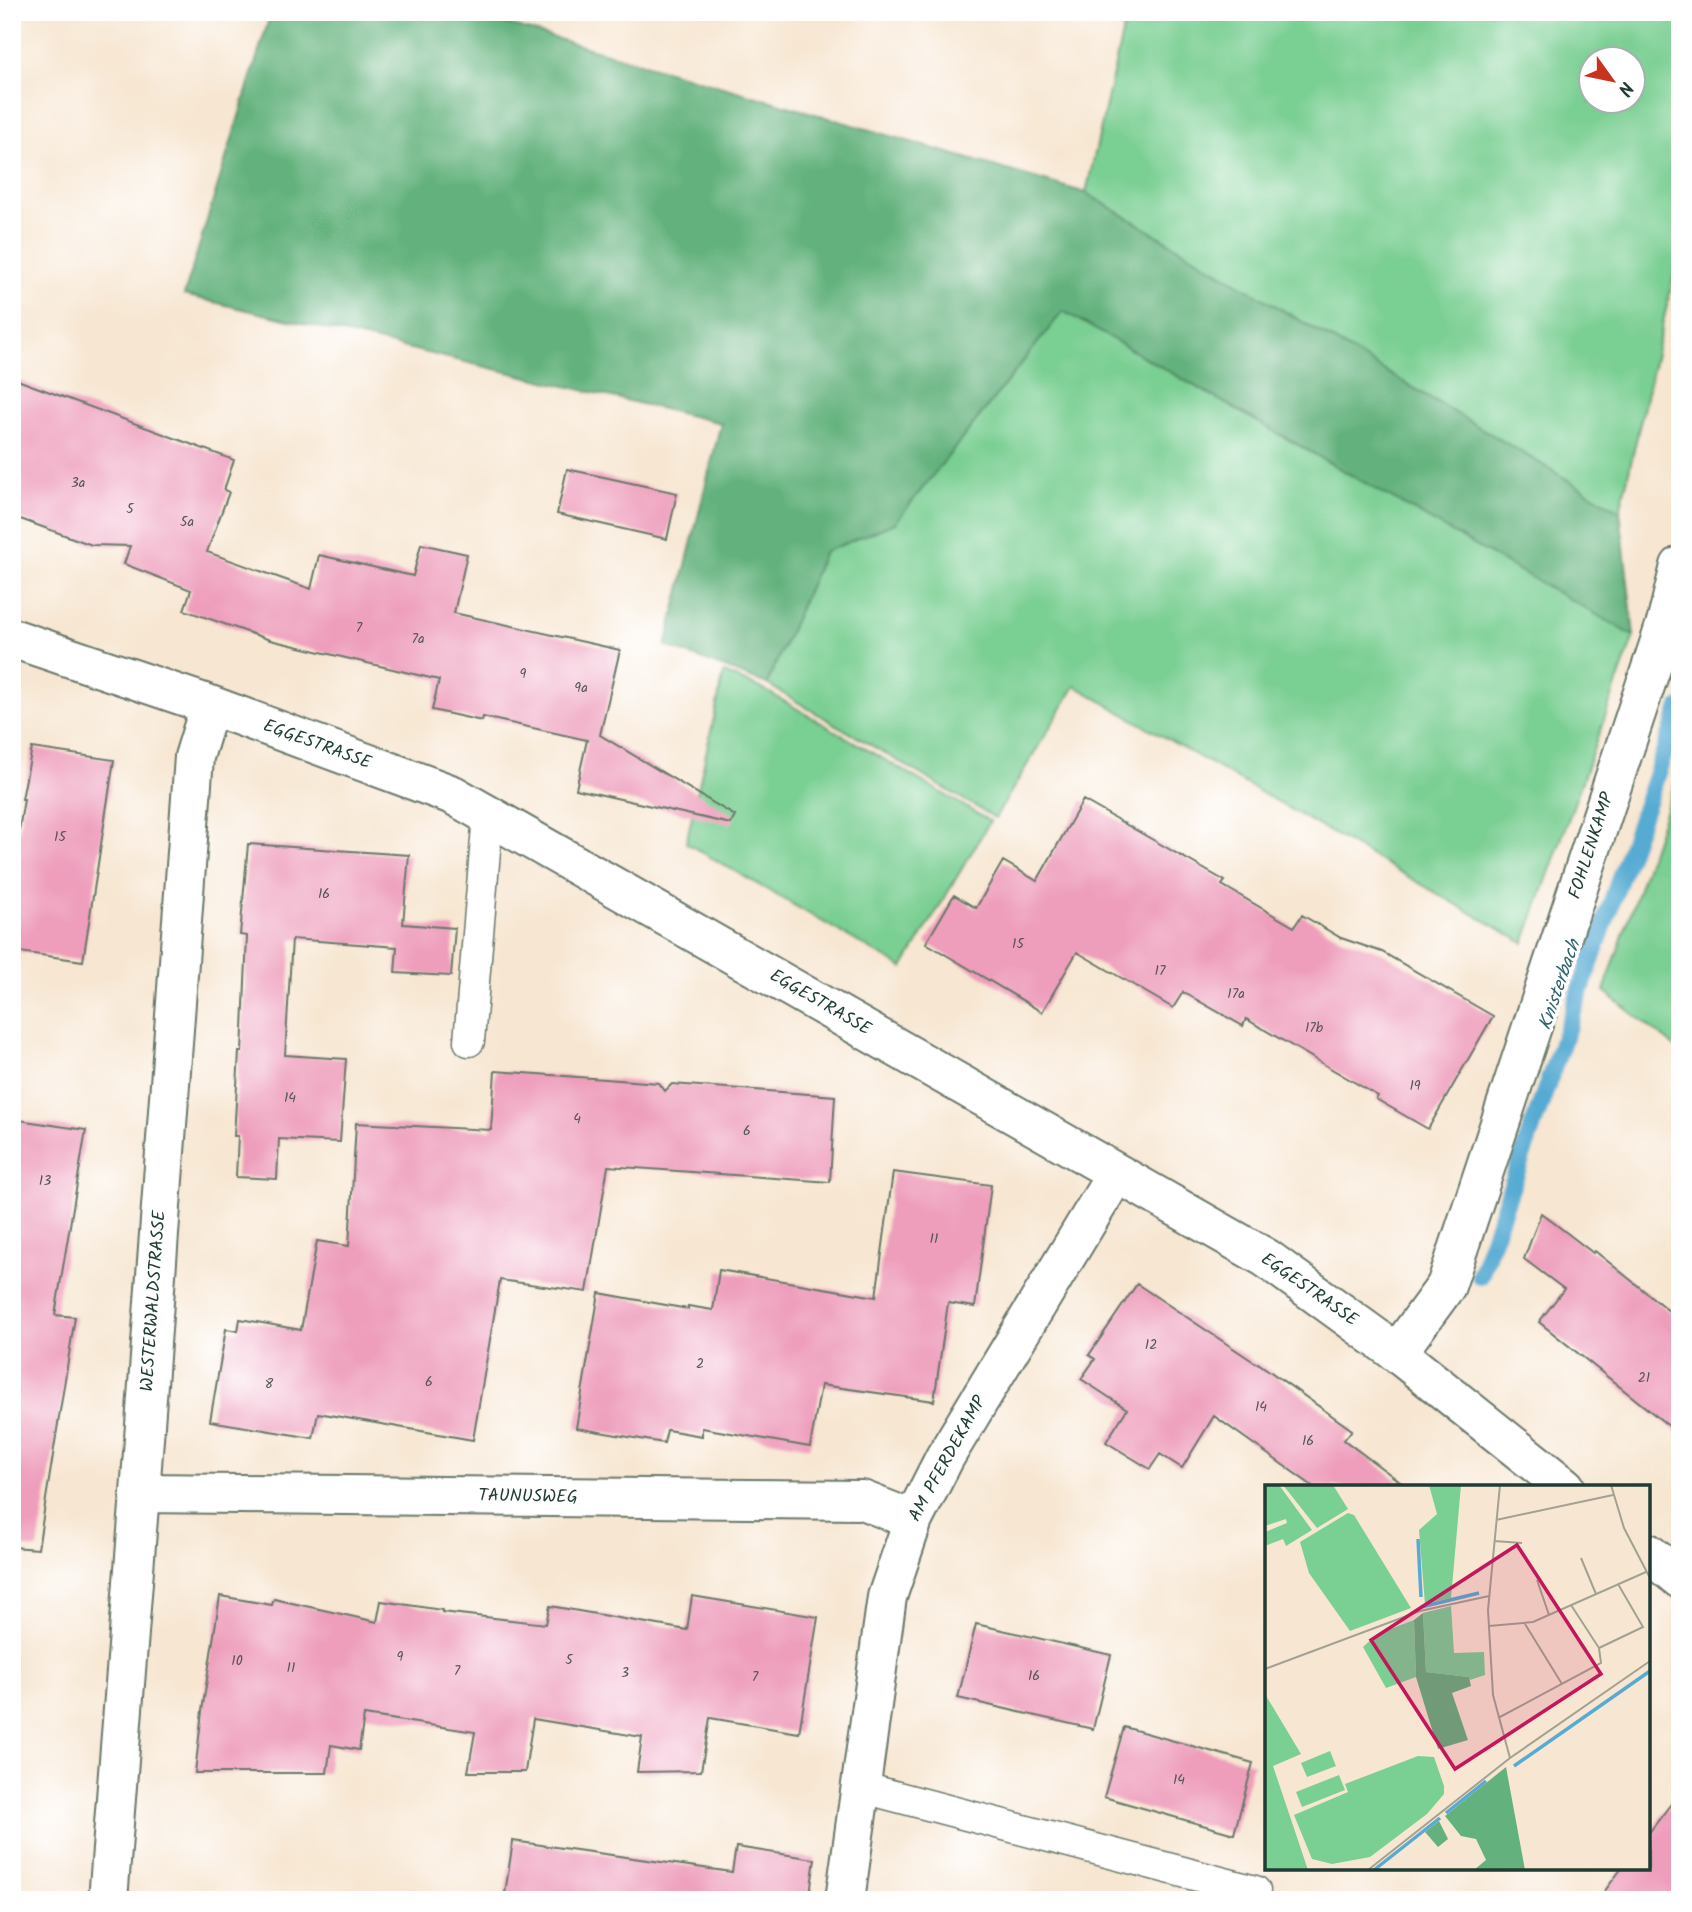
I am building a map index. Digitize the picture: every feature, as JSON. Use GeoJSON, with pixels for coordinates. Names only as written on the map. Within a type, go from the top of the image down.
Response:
{"type":"FeatureCollection","features":[{"type":"Feature","properties":{"kind":"street","name":"FOHLENKAMP"},"geometry":{"type":"LineString","coordinates":[[1397,1353],[1446,1286],[1667,620],[1680,566]]}},
{"type":"Feature","properties":{"kind":"street","name":"EGGESTRASSE"},"geometry":{"type":"LineString","coordinates":[[12,638],[210,705],[453,795],[1266,1258],[1397,1353],[1562,1485]]}},
{"type":"Feature","properties":{"kind":"street","name":"WESTERWALDSTRASSE"},"geometry":{"type":"LineString","coordinates":[[108,1900],[194,757],[210,705]]}},
{"type":"Feature","properties":{"kind":"street","name":"AM PFERDEKAMP"},"geometry":{"type":"LineString","coordinates":[[845,1900],[887,1597],[913,1520],[945,1457],[1116,1174]]}},
{"type":"Feature","properties":{"kind":"street","name":"TAUNUSWEG"},"geometry":{"type":"LineString","coordinates":[[140,1493],[862,1500],[913,1520]]}},
{"type":"Feature","properties":{"kind":"street"},"geometry":{"type":"LineString","coordinates":[[1650,1555],[1680,1579]]}},
{"type":"Feature","properties":{"kind":"lane"},"geometry":{"type":"LineString","coordinates":[[469,1041],[488,815]]}},
{"type":"Feature","properties":{"kind":"lane"},"geometry":{"type":"LineString","coordinates":[[861,1790],[888,1794],[1255,1891]]}},
{"type":"Feature","properties":{"kind":"green space"},"geometry":{"type":"Polygon","coordinates":[[[271,12],[466,12],[1086,193],[1620,511],[1634,636],[1063,311],[895,523],[824,552],[767,684],[666,646],[721,423],[184,295],[271,12]]]}},
{"type":"Feature","properties":{"kind":"green space"},"geometry":{"type":"Polygon","coordinates":[[[1127,12],[1680,12],[1680,248],[1620,511],[1086,193],[1127,12]]]}},
{"type":"Feature","properties":{"kind":"green space"},"geometry":{"type":"Polygon","coordinates":[[[1063,311],[1634,636],[1524,943],[1075,686],[995,818],[767,684],[824,552],[895,523],[1063,311]]]}},
{"type":"Feature","properties":{"kind":"green space"},"geometry":{"type":"Polygon","coordinates":[[[724,673],[763,689],[990,821],[903,968],[686,843],[724,673]]]}},
{"type":"Feature","properties":{"kind":"green space"},"geometry":{"type":"Polygon","coordinates":[[[1680,768],[1680,1051],[1604,991],[1680,768]]]}},
{"type":"Feature","properties":{"kind":"building"},"geometry":{"type":"Polygon","coordinates":[[[12,378],[234,460],[224,490],[229,492],[207,552],[311,589],[319,555],[413,576],[421,544],[467,554],[454,613],[620,650],[600,735],[735,816],[731,824],[576,789],[587,740],[483,717],[482,721],[432,710],[439,680],[270,640],[184,610],[191,590],[124,564],[130,546],[92,545],[12,516],[12,378]]]}},
{"type":"Feature","properties":{"kind":"building"},"geometry":{"type":"Polygon","coordinates":[[[567,469],[677,493],[667,539],[557,514],[567,469]]]}},
{"type":"Feature","properties":{"kind":"building"},"geometry":{"type":"Polygon","coordinates":[[[32,748],[114,760],[83,961],[12,951],[12,875],[32,748]]]}},
{"type":"Feature","properties":{"kind":"building"},"geometry":{"type":"Polygon","coordinates":[[[1083,800],[1225,881],[1222,885],[1294,927],[1302,915],[1341,938],[1382,952],[1493,1016],[1428,1129],[1376,1099],[1378,1096],[1246,1019],[1243,1026],[1183,992],[1173,1008],[1077,952],[1042,1012],[926,943],[954,895],[976,908],[1003,861],[1037,881],[1083,800]]]}},
{"type":"Feature","properties":{"kind":"building"},"geometry":{"type":"Polygon","coordinates":[[[248,844],[409,855],[403,924],[455,928],[451,976],[395,973],[397,947],[292,939],[285,1055],[346,1059],[340,1142],[279,1139],[277,1179],[236,1177],[238,1136],[234,1136],[239,1052],[242,1052],[247,936],[240,935],[248,844]]]}},
{"type":"Feature","properties":{"kind":"building"},"geometry":{"type":"Polygon","coordinates":[[[495,1071],[659,1083],[665,1091],[672,1084],[835,1096],[830,1182],[608,1166],[587,1292],[500,1280],[473,1440],[318,1413],[313,1438],[210,1421],[226,1329],[238,1331],[240,1319],[301,1330],[317,1241],[349,1246],[356,1123],[491,1130],[495,1071]]]}},
{"type":"Feature","properties":{"kind":"building"},"geometry":{"type":"Polygon","coordinates":[[[12,1119],[86,1130],[55,1315],[75,1317],[38,1549],[12,1547],[12,1119]]]}},
{"type":"Feature","properties":{"kind":"building"},"geometry":{"type":"Polygon","coordinates":[[[893,1172],[991,1185],[975,1307],[948,1303],[934,1401],[821,1385],[810,1447],[702,1428],[702,1436],[667,1430],[664,1443],[576,1428],[599,1293],[688,1309],[688,1306],[713,1310],[719,1270],[876,1297],[893,1172]]]}},
{"type":"Feature","properties":{"kind":"building"},"geometry":{"type":"Polygon","coordinates":[[[1541,1213],[1593,1253],[1595,1251],[1680,1320],[1680,1435],[1539,1322],[1564,1289],[1524,1259],[1541,1213]]]}},
{"type":"Feature","properties":{"kind":"building"},"geometry":{"type":"Polygon","coordinates":[[[1137,1284],[1258,1363],[1352,1430],[1344,1440],[1404,1485],[1311,1485],[1214,1416],[1182,1468],[1160,1454],[1150,1469],[1106,1442],[1127,1409],[1081,1379],[1095,1359],[1089,1355],[1137,1284]]]}},
{"type":"Feature","properties":{"kind":"building"},"geometry":{"type":"Polygon","coordinates":[[[220,1596],[272,1605],[274,1599],[377,1622],[381,1601],[442,1612],[546,1624],[550,1606],[687,1630],[692,1596],[818,1617],[799,1733],[710,1718],[701,1771],[637,1772],[642,1737],[533,1719],[525,1772],[468,1772],[475,1732],[364,1715],[359,1750],[331,1745],[327,1773],[195,1773],[220,1596]]]}},
{"type":"Feature","properties":{"kind":"building"},"geometry":{"type":"Polygon","coordinates":[[[976,1624],[1111,1655],[1093,1729],[958,1698],[976,1624]]]}},
{"type":"Feature","properties":{"kind":"building"},"geometry":{"type":"Polygon","coordinates":[[[1124,1727],[1253,1763],[1234,1834],[1104,1797],[1124,1727]]]}},
{"type":"Feature","properties":{"kind":"building"},"geometry":{"type":"Polygon","coordinates":[[[1680,1792],[1680,1900],[1598,1900],[1620,1870],[1650,1870],[1650,1831],[1680,1792]]]}},
{"type":"Feature","properties":{"kind":"building"},"geometry":{"type":"Polygon","coordinates":[[[513,1841],[732,1872],[736,1847],[815,1859],[809,1900],[504,1900],[513,1841]]]}},
{"type":"Feature","properties":{"kind":"waterway","name":"Knisterbach"},"geometry":{"type":"LineString","coordinates":[[1480,1276],[1680,708]]}}]}
